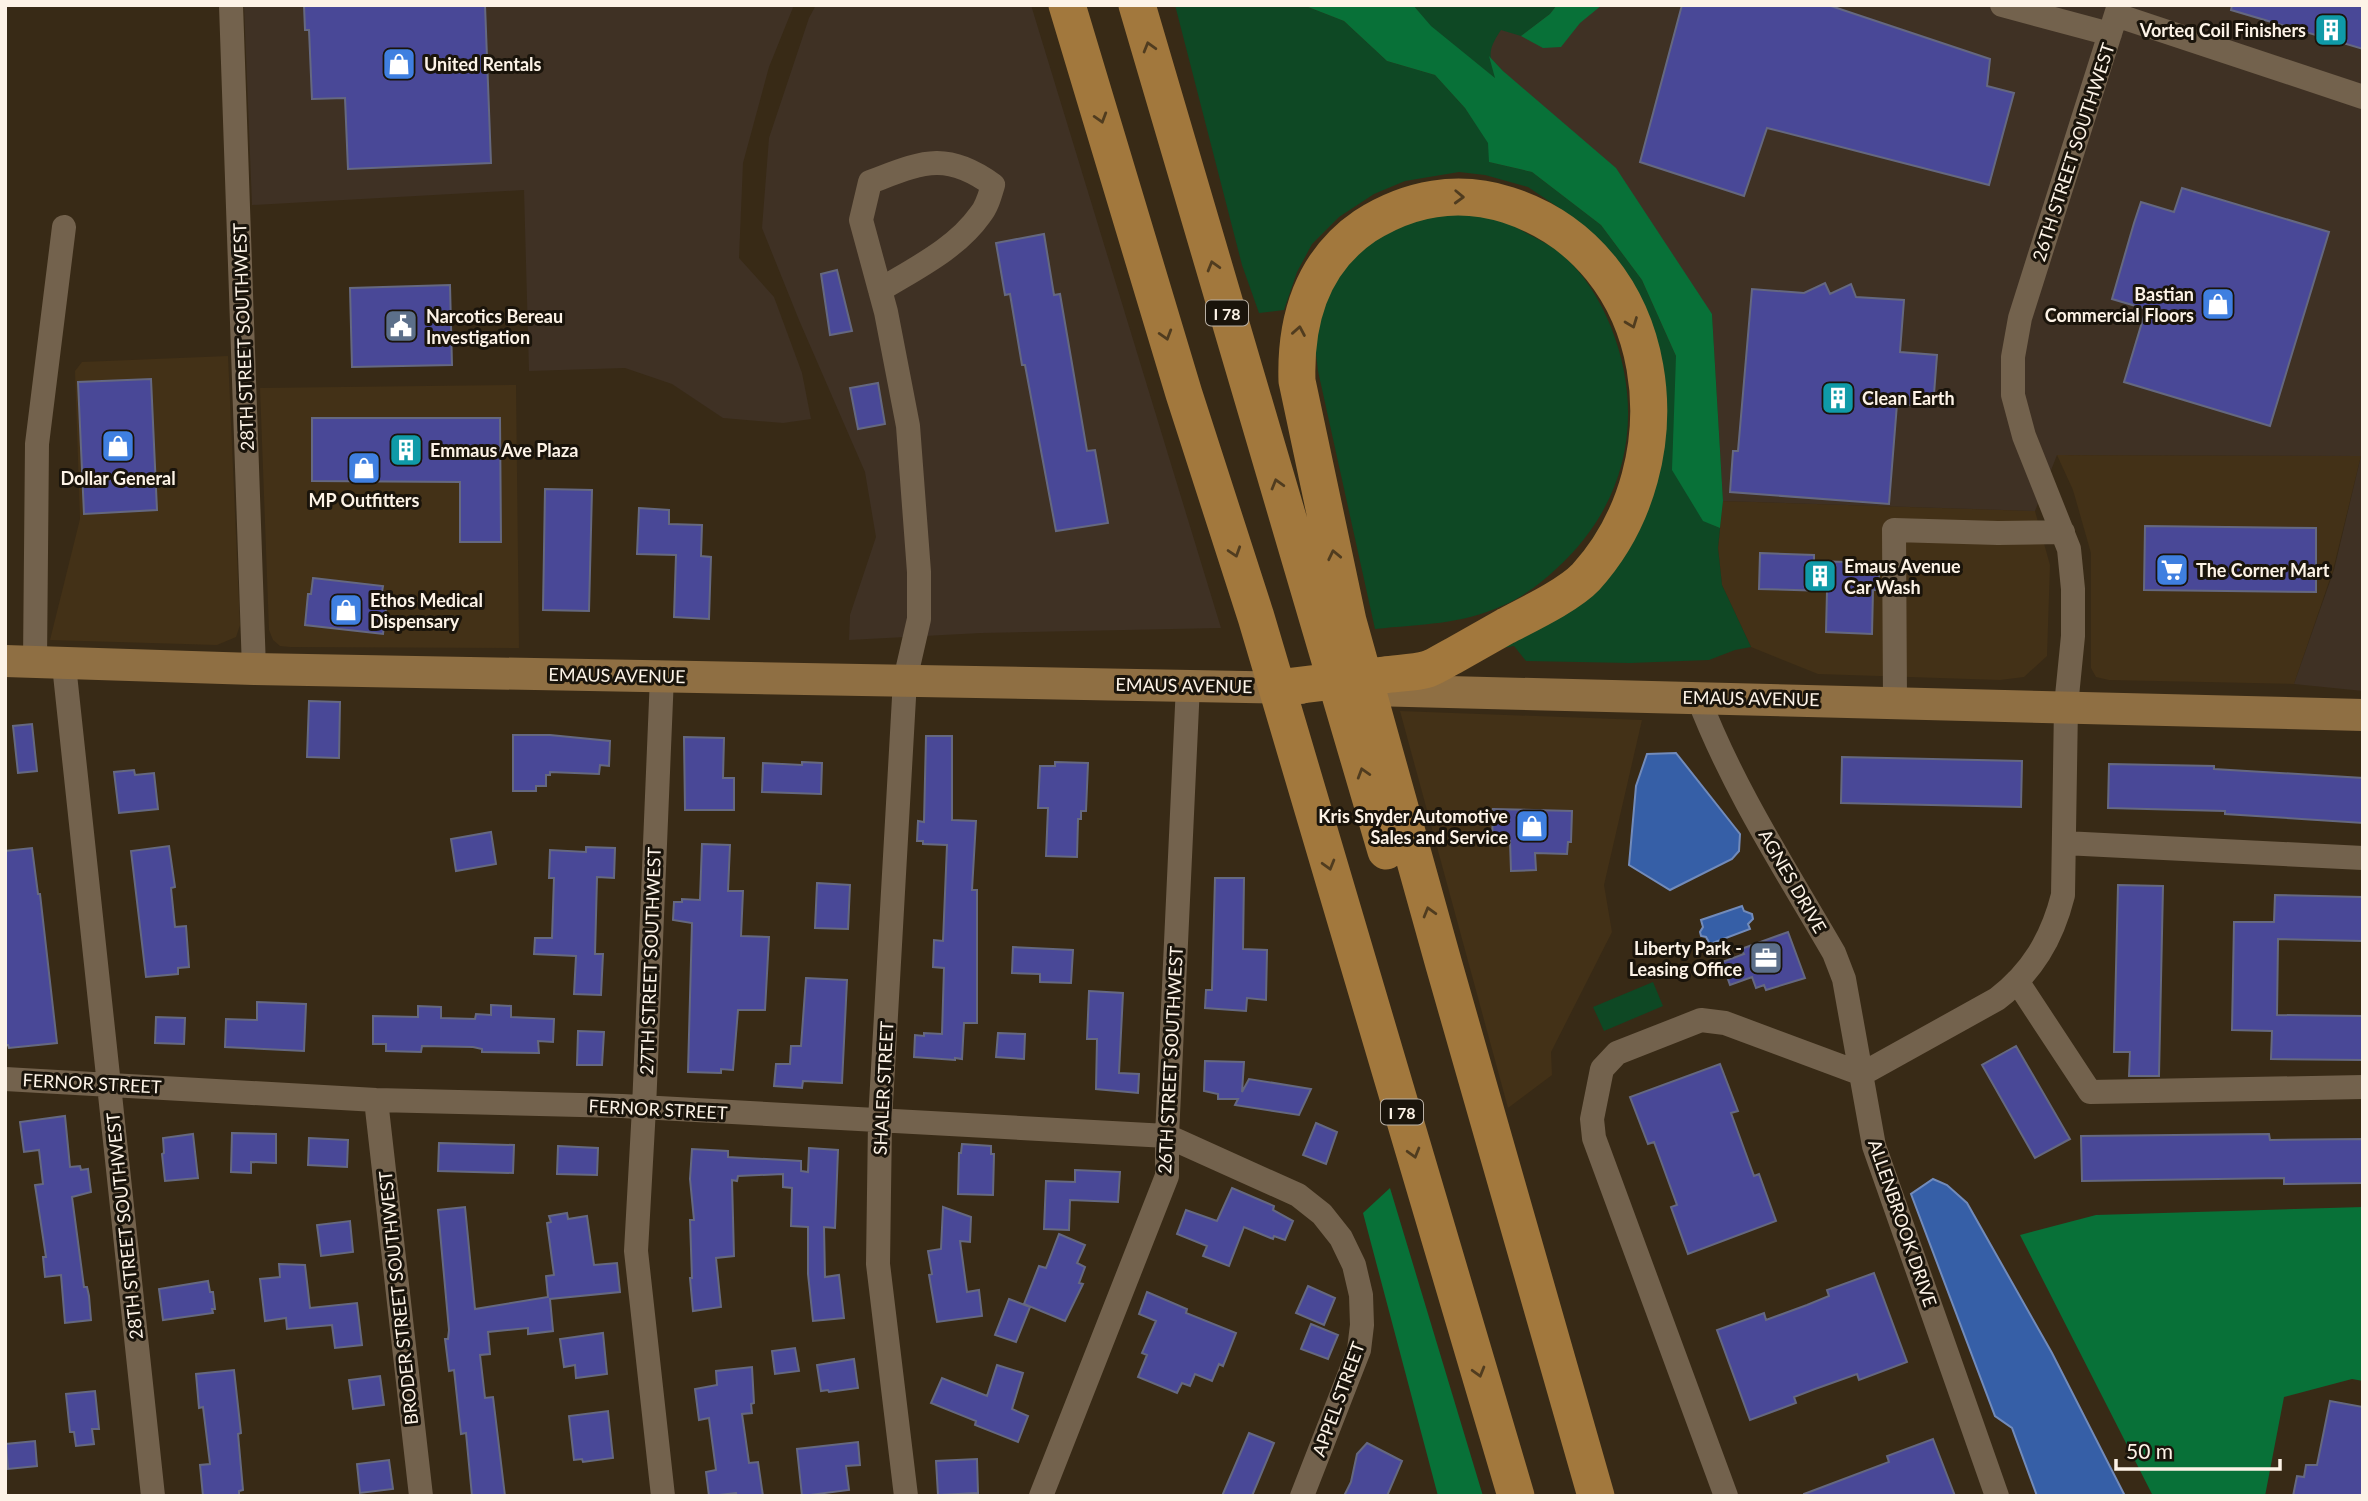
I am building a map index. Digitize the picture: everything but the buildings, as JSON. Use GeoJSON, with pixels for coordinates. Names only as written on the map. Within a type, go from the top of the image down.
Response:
{"type":"FeatureCollection","features":[{"type":"Feature","properties":{"kind":"highway","name":"I 78"},"geometry":{"type":"LineString","coordinates":[[1067,5],[1184,394],[1256,617],[1516,1496]]}},
{"type":"Feature","properties":{"kind":"highway","name":"I 78"},"geometry":{"type":"LineString","coordinates":[[1137,5],[1333,621],[1577,1496]]}},
{"type":"Feature","properties":{"kind":"highway"},"geometry":{"type":"LineString","coordinates":[[1285,687],[1429,669],[1548,603],[1584,579],[1610,546],[1626,517],[1641,477],[1648,436],[1646,369],[1637,337],[1616,288],[1596,261],[1556,227],[1527,212],[1495,201],[1436,197],[1383,215],[1359,230],[1338,250],[1318,277],[1298,330],[1297,381],[1333,621]]}},
{"type":"Feature","properties":{"kind":"highway"},"geometry":{"type":"LineString","coordinates":[[1364,731],[1597,1496]]}},
{"type":"Feature","properties":{"kind":"main road","name":"EMAUS AVENUE"},"geometry":{"type":"LineString","coordinates":[[35,663],[1285,687],[2363,715]]}},
{"type":"Feature","properties":{"kind":"street","name":"28TH STREET SOUTHWEST"},"geometry":{"type":"LineString","coordinates":[[230,5],[254,669]]}},
{"type":"Feature","properties":{"kind":"street"},"geometry":{"type":"LineString","coordinates":[[2002,5],[2115,18],[2363,97]]}},
{"type":"Feature","properties":{"kind":"street","name":"26TH STREET SOUTHWEST"},"geometry":{"type":"LineString","coordinates":[[2066,706],[2073,636],[2073,589],[2069,549],[2022,426],[2013,395],[2013,357],[2020,318],[2115,18]]}},
{"type":"Feature","properties":{"kind":"street","name":"SHALER STREET"},"geometry":{"type":"LineString","coordinates":[[880,290],[940,253],[968,229],[982,213],[993,185],[973,170],[946,163],[920,163],[870,182],[861,220],[880,290],[908,426],[919,572],[919,619],[905,680],[880,1121],[878,1264],[906,1496]]}},
{"type":"Feature","properties":{"kind":"street","name":"28TH STREET SOUTHWEST"},"geometry":{"type":"LineString","coordinates":[[64,227],[37,444],[35,663],[109,1083],[153,1496]]}},
{"type":"Feature","properties":{"kind":"street"},"geometry":{"type":"LineString","coordinates":[[1895,702],[1894,530],[2063,532]]}},
{"type":"Feature","properties":{"kind":"street","name":"27TH STREET SOUTHWEST"},"geometry":{"type":"LineString","coordinates":[[662,676],[636,1251],[663,1496]]}},
{"type":"Feature","properties":{"kind":"street","name":"26TH STREET SOUTHWEST"},"geometry":{"type":"LineString","coordinates":[[1041,1496],[1167,1176],[1188,685]]}},
{"type":"Feature","properties":{"kind":"street","name":"AGNES DRIVE"},"geometry":{"type":"LineString","coordinates":[[1698,697],[1714,738],[1742,793],[1834,953],[1844,979],[1862,1074]]}},
{"type":"Feature","properties":{"kind":"street"},"geometry":{"type":"LineString","coordinates":[[1726,1496],[1594,1138],[1592,1119],[1602,1069],[1616,1053],[1701,1020],[1725,1023],[1862,1074],[1997,999],[2017,981],[2043,950],[2056,921],[2063,895],[2066,706]]}},
{"type":"Feature","properties":{"kind":"street"},"geometry":{"type":"LineString","coordinates":[[2064,843],[2363,858]]}},
{"type":"Feature","properties":{"kind":"street"},"geometry":{"type":"LineString","coordinates":[[2017,981],[2090,1093],[2363,1087]]}},
{"type":"Feature","properties":{"kind":"street","name":"ALLENBROOK DRIVE"},"geometry":{"type":"LineString","coordinates":[[1862,1074],[1874,1146],[1997,1496]]}},
{"type":"Feature","properties":{"kind":"street","name":"FERNOR STREET"},"geometry":{"type":"LineString","coordinates":[[5,1079],[376,1100],[644,1108],[1167,1136],[1298,1195]]}},
{"type":"Feature","properties":{"kind":"street","name":"BRODER STREET SOUTHWEST"},"geometry":{"type":"LineString","coordinates":[[376,1100],[421,1496]]}},
{"type":"Feature","properties":{"kind":"street","name":"APPEL STREET"},"geometry":{"type":"LineString","coordinates":[[1298,1195],[1322,1214],[1341,1238],[1350,1256],[1362,1295],[1362,1325],[1354,1365],[1302,1496]]}},
{"type":"Feature","properties":{"kind":"shaded area"},"geometry":{"type":"Polygon","coordinates":[[[244,5],[794,5],[769,67],[743,163],[739,258],[774,297],[802,373],[811,419],[783,423],[723,418],[672,384],[625,368],[529,371],[524,190],[252,205],[244,5]]]}},
{"type":"Feature","properties":{"kind":"shaded area"},"geometry":{"type":"Polygon","coordinates":[[[816,5],[1031,5],[1221,628],[981,633],[849,640],[850,615],[876,537],[865,472],[762,228],[769,138],[809,18],[816,5]]]}},
{"type":"Feature","properties":{"kind":"shaded area"},"geometry":{"type":"Polygon","coordinates":[[[1441,5],[2363,5],[2363,691],[2294,684],[2334,570],[2361,456],[2057,455],[2035,511],[1723,501],[1712,314],[1503,71],[1441,5]]]}},
{"type":"Feature","properties":{"kind":"shaded area"},"geometry":{"type":"Polygon","coordinates":[[[228,356],[240,625],[236,637],[217,645],[50,640],[80,519],[75,371],[82,362],[228,356]]]}},
{"type":"Feature","properties":{"kind":"shaded area"},"geometry":{"type":"Polygon","coordinates":[[[516,385],[519,648],[290,647],[280,646],[273,640],[269,630],[260,388],[516,385]]]}},
{"type":"Feature","properties":{"kind":"shaded area"},"geometry":{"type":"Polygon","coordinates":[[[2057,455],[2361,456],[2333,570],[2294,684],[2109,680],[2096,677],[2091,668],[2091,553],[2073,490],[2057,455]]]}},
{"type":"Feature","properties":{"kind":"shaded area"},"geometry":{"type":"Polygon","coordinates":[[[1723,501],[2035,511],[2050,565],[2047,656],[2024,677],[2000,680],[1818,674],[1751,647],[1722,585],[1718,548],[1723,501]]]}},
{"type":"Feature","properties":{"kind":"shaded area"},"geometry":{"type":"Polygon","coordinates":[[[1400,711],[1642,720],[1604,885],[1612,932],[1551,1052],[1552,1075],[1508,1108],[1400,711]]]}},
{"type":"Feature","properties":{"kind":"green space"},"geometry":{"type":"Polygon","coordinates":[[[1175,5],[1303,5],[1344,21],[1387,61],[1435,75],[1465,108],[1489,143],[1489,162],[1532,172],[1601,225],[1642,280],[1676,356],[1676,402],[1703,520],[1720,528],[1718,548],[1722,585],[1751,647],[1709,660],[1630,663],[1526,661],[1514,646],[1503,648],[1544,620],[1661,425],[1568,214],[1528,187],[1485,175],[1459,172],[1405,181],[1374,194],[1339,217],[1312,244],[1297,272],[1284,310],[1259,313],[1242,265],[1175,5]]]}},
{"type":"Feature","properties":{"kind":"green space"},"geometry":{"type":"Polygon","coordinates":[[[1303,5],[1413,5],[1431,26],[1495,78],[1489,56],[1616,168],[1712,314],[1723,501],[1720,528],[1703,521],[1672,470],[1676,356],[1642,280],[1601,225],[1532,172],[1489,162],[1488,143],[1465,108],[1435,75],[1387,61],[1344,21],[1303,5]]]}},
{"type":"Feature","properties":{"kind":"green space"},"geometry":{"type":"Polygon","coordinates":[[[1413,5],[1557,5],[1550,14],[1521,36],[1501,30],[1493,43],[1491,53],[1496,79],[1430,26],[1413,5]]]}},
{"type":"Feature","properties":{"kind":"green space"},"geometry":{"type":"Polygon","coordinates":[[[1557,5],[1602,5],[1580,23],[1561,47],[1543,48],[1521,36],[1550,14],[1557,5]]]}},
{"type":"Feature","properties":{"kind":"green space"},"geometry":{"type":"Polygon","coordinates":[[[1478,206],[1557,250],[1582,275],[1595,295],[1611,327],[1622,360],[1628,426],[1623,457],[1614,488],[1599,517],[1580,544],[1532,589],[1488,612],[1441,623],[1375,629],[1318,371],[1315,345],[1321,297],[1368,235],[1391,221],[1478,206]]]}},
{"type":"Feature","properties":{"kind":"green space"},"geometry":{"type":"Polygon","coordinates":[[[1653,982],[1663,1006],[1604,1031],[1593,1007],[1653,982]]]}},
{"type":"Feature","properties":{"kind":"green space"},"geometry":{"type":"Polygon","coordinates":[[[1390,1188],[1483,1496],[1438,1496],[1363,1213],[1390,1188]]]}},
{"type":"Feature","properties":{"kind":"green space"},"geometry":{"type":"Polygon","coordinates":[[[2363,1207],[2363,1381],[2352,1379],[2284,1397],[2265,1496],[2153,1496],[2020,1235],[2096,1215],[2363,1207]]]}},
{"type":"Feature","properties":{"kind":"water"},"geometry":{"type":"Polygon","coordinates":[[[1676,753],[1740,834],[1739,851],[1732,859],[1670,890],[1629,865],[1636,786],[1647,754],[1676,753]]]}},
{"type":"Feature","properties":{"kind":"water"},"geometry":{"type":"Polygon","coordinates":[[[1742,906],[1744,911],[1752,914],[1753,919],[1748,924],[1750,929],[1710,944],[1706,937],[1701,936],[1701,920],[1742,906]]]}},
{"type":"Feature","properties":{"kind":"water"},"geometry":{"type":"Polygon","coordinates":[[[1933,1179],[1947,1185],[1967,1203],[2052,1353],[2125,1496],[2037,1496],[2012,1428],[1995,1416],[1911,1194],[1933,1179]]]}},
{"type":"Feature","properties":{"kind":"place","name":"Vorteq Coil Finishers"},"geometry":{"type":"Point","coordinates":[2331,30]}},
{"type":"Feature","properties":{"kind":"place","name":"United Rentals"},"geometry":{"type":"Point","coordinates":[399,64]}},
{"type":"Feature","properties":{"kind":"place","name":"Bastian Commercial Floors"},"geometry":{"type":"Point","coordinates":[2218,304]}},
{"type":"Feature","properties":{"kind":"place","name":"Narcotics Bereau Investigation"},"geometry":{"type":"Point","coordinates":[401,326]}},
{"type":"Feature","properties":{"kind":"place","name":"Clean Earth"},"geometry":{"type":"Point","coordinates":[1838,398]}},
{"type":"Feature","properties":{"kind":"place","name":"Dollar General"},"geometry":{"type":"Point","coordinates":[118,446]}},
{"type":"Feature","properties":{"kind":"place","name":"Emmaus Ave Plaza"},"geometry":{"type":"Point","coordinates":[406,450]}},
{"type":"Feature","properties":{"kind":"place","name":"MP Outfitters"},"geometry":{"type":"Point","coordinates":[364,468]}},
{"type":"Feature","properties":{"kind":"place","name":"The Corner Mart"},"geometry":{"type":"Point","coordinates":[2172,570]}},
{"type":"Feature","properties":{"kind":"place","name":"Emaus Avenue Car Wash"},"geometry":{"type":"Point","coordinates":[1820,576]}},
{"type":"Feature","properties":{"kind":"place","name":"Ethos Medical Dispensary"},"geometry":{"type":"Point","coordinates":[346,610]}},
{"type":"Feature","properties":{"kind":"place","name":"Kris Snyder Automotive Sales and Service"},"geometry":{"type":"Point","coordinates":[1532,826]}},
{"type":"Feature","properties":{"kind":"place","name":"Liberty Park - Leasing Office"},"geometry":{"type":"Point","coordinates":[1766,958]}}]}
